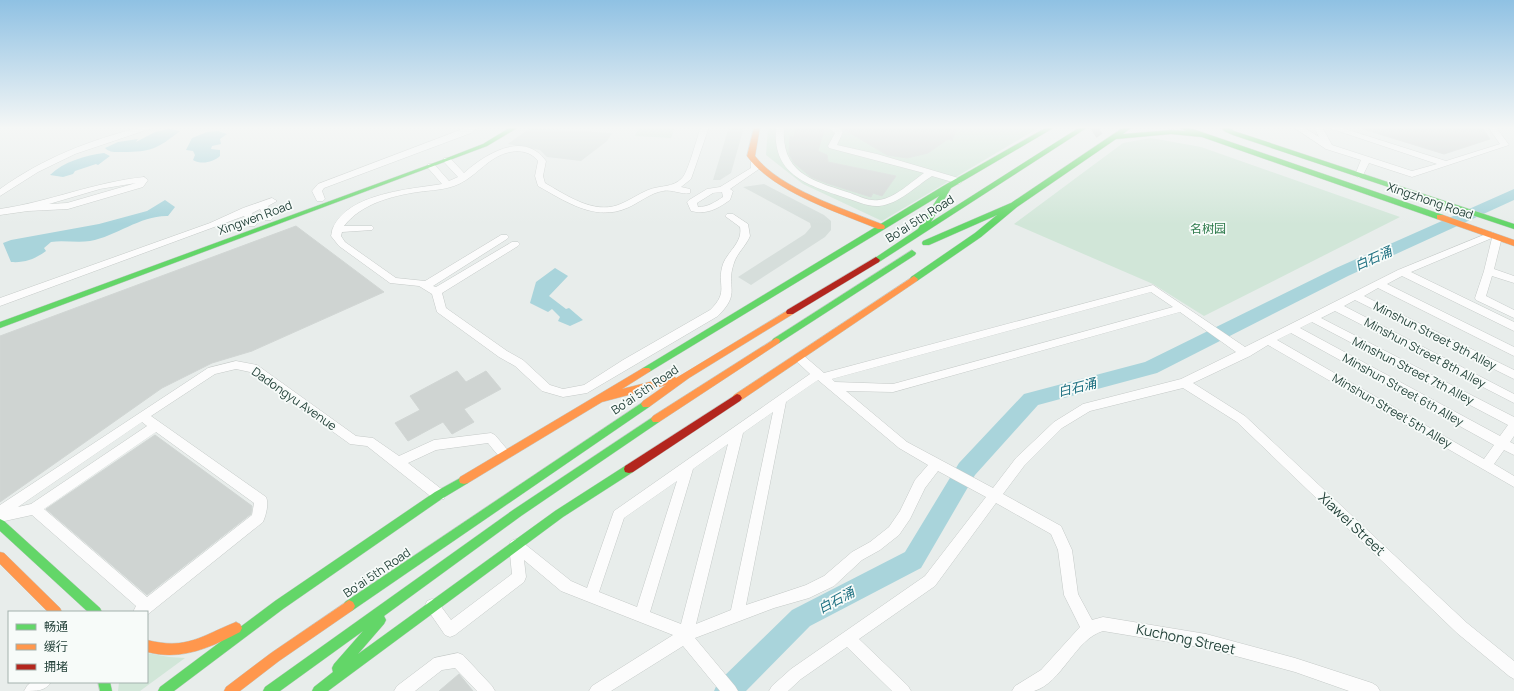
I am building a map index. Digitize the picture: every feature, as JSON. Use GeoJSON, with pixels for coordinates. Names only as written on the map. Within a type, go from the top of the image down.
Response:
{"type":"FeatureCollection","features":[{"type":"Feature","properties":{"kind":"main road","name":"Xingwen Road"},"geometry":{"type":"LineString","coordinates":[[0,318],[429,159]]}},
{"type":"Feature","properties":{"kind":"main road"},"geometry":{"type":"LineString","coordinates":[[753,159],[767,173],[785,185],[881,227]]}},
{"type":"Feature","properties":{"kind":"main road","name":"Bo'ai 5th Road"},"geometry":{"type":"LineString","coordinates":[[164,691],[279,605],[439,495],[881,227],[996,159]]}},
{"type":"Feature","properties":{"kind":"main road","name":"Bo'ai 5th Road"},"geometry":{"type":"LineString","coordinates":[[230,691],[282,653],[686,376],[1040,159]]}},
{"type":"Feature","properties":{"kind":"main road","name":"Bo'ai 5th Road"},"geometry":{"type":"LineString","coordinates":[[1041,167],[1051,159]]}},
{"type":"Feature","properties":{"kind":"main road"},"geometry":{"type":"LineString","coordinates":[[317,691],[559,514],[799,358],[978,235],[1014,205],[1080,159]]}},
{"type":"Feature","properties":{"kind":"main road","name":"Xingzhong Road"},"geometry":{"type":"LineString","coordinates":[[1281,159],[1514,243]]}},
{"type":"Feature","properties":{"kind":"main road","name":"Xingzhong Road"},"geometry":{"type":"LineString","coordinates":[[1311,159],[1512,226]]}},
{"type":"Feature","properties":{"kind":"main road","name":"Xingwen Road"},"geometry":{"type":"LineString","coordinates":[[0,325],[447,160]]}},
{"type":"Feature","properties":{"kind":"main road"},"geometry":{"type":"LineString","coordinates":[[919,234],[948,187]]}},
{"type":"Feature","properties":{"kind":"main road"},"geometry":{"type":"LineString","coordinates":[[926,244],[1014,205]]}},
{"type":"Feature","properties":{"kind":"main road","name":"Bo'ai 5th Road"},"geometry":{"type":"LineString","coordinates":[[269,691],[517,513],[659,417],[971,214]]}},
{"type":"Feature","properties":{"kind":"main road"},"geometry":{"type":"LineString","coordinates":[[601,398],[686,376]]}},
{"type":"Feature","properties":{"kind":"main road"},"geometry":{"type":"LineString","coordinates":[[0,524],[95,611]]}},
{"type":"Feature","properties":{"kind":"main road"},"geometry":{"type":"LineString","coordinates":[[0,557],[55,611]]}},
{"type":"Feature","properties":{"kind":"main road"},"geometry":{"type":"LineString","coordinates":[[317,691],[408,590]]}},
{"type":"Feature","properties":{"kind":"main road"},"geometry":{"type":"LineString","coordinates":[[148,646],[156,650],[188,648],[225,634],[279,605]]}},
{"type":"Feature","properties":{"kind":"street"},"geometry":{"type":"LineString","coordinates":[[0,193],[23,175],[56,159]]}},
{"type":"Feature","properties":{"kind":"street"},"geometry":{"type":"LineString","coordinates":[[320,199],[316,191],[321,186],[393,159]]}},
{"type":"Feature","properties":{"kind":"street"},"geometry":{"type":"LineString","coordinates":[[487,159],[464,178],[448,185],[401,193],[353,210],[344,218],[337,229],[336,236],[342,244],[394,281],[421,283],[436,292],[441,308],[503,354],[519,363],[546,388],[563,393],[587,389],[627,363],[714,313],[725,304],[728,297],[726,281],[729,262],[743,242],[747,232],[745,226],[730,216],[724,208],[725,193]]}},
{"type":"Feature","properties":{"kind":"street"},"geometry":{"type":"LineString","coordinates":[[541,159],[542,161],[539,176],[542,184],[587,207],[600,210],[612,210],[660,187],[687,191],[710,191],[725,193],[758,172],[767,173]]}},
{"type":"Feature","properties":{"kind":"street"},"geometry":{"type":"LineString","coordinates":[[674,188],[687,179],[694,159]]}},
{"type":"Feature","properties":{"kind":"street"},"geometry":{"type":"LineString","coordinates":[[786,159],[790,168],[810,182],[872,203],[887,201],[929,174]]}},
{"type":"Feature","properties":{"kind":"street"},"geometry":{"type":"LineString","coordinates":[[884,159],[929,174],[959,181]]}},
{"type":"Feature","properties":{"kind":"street"},"geometry":{"type":"LineString","coordinates":[[1359,175],[1366,159]]}},
{"type":"Feature","properties":{"kind":"street"},"geometry":{"type":"LineString","coordinates":[[1367,159],[1412,174],[1461,159]]}},
{"type":"Feature","properties":{"kind":"street"},"geometry":{"type":"LineString","coordinates":[[1431,159],[1446,164]]}},
{"type":"Feature","properties":{"kind":"street"},"geometry":{"type":"LineString","coordinates":[[447,160],[464,178]]}},
{"type":"Feature","properties":{"kind":"street"},"geometry":{"type":"LineString","coordinates":[[706,210],[755,169],[755,162]]}},
{"type":"Feature","properties":{"kind":"street"},"geometry":{"type":"LineString","coordinates":[[431,166],[448,185]]}},
{"type":"Feature","properties":{"kind":"street"},"geometry":{"type":"LineString","coordinates":[[0,212],[28,208],[68,206],[140,185],[144,180],[129,181],[99,188],[28,208]]}},
{"type":"Feature","properties":{"kind":"street"},"geometry":{"type":"LineString","coordinates":[[687,191],[692,196],[694,209],[706,210],[730,216]]}},
{"type":"Feature","properties":{"kind":"street"},"geometry":{"type":"LineString","coordinates":[[692,202],[710,191]]}},
{"type":"Feature","properties":{"kind":"street"},"geometry":{"type":"LineString","coordinates":[[0,302],[213,225],[246,210],[267,203],[268,218]]}},
{"type":"Feature","properties":{"kind":"street"},"geometry":{"type":"LineString","coordinates":[[246,210],[252,224]]}},
{"type":"Feature","properties":{"kind":"street"},"geometry":{"type":"LineString","coordinates":[[337,229],[369,228]]}},
{"type":"Feature","properties":{"kind":"street"},"geometry":{"type":"LineString","coordinates":[[777,691],[796,674],[930,581],[1020,462],[1058,425],[1087,407],[1184,383],[1242,350],[1270,341],[1402,272],[1494,236],[1489,271],[1480,298],[1514,314]]}},
{"type":"Feature","properties":{"kind":"street"},"geometry":{"type":"LineString","coordinates":[[425,286],[504,237]]}},
{"type":"Feature","properties":{"kind":"street"},"geometry":{"type":"LineString","coordinates":[[436,292],[515,244]]}},
{"type":"Feature","properties":{"kind":"street"},"geometry":{"type":"LineString","coordinates":[[1489,271],[1514,280]]}},
{"type":"Feature","properties":{"kind":"street"},"geometry":{"type":"LineString","coordinates":[[1402,272],[1514,327]]}},
{"type":"Feature","properties":{"kind":"street"},"geometry":{"type":"LineString","coordinates":[[1378,284],[1514,352]]}},
{"type":"Feature","properties":{"kind":"street"},"geometry":{"type":"LineString","coordinates":[[591,596],[619,515],[781,400],[821,375],[1153,288],[1242,350]]}},
{"type":"Feature","properties":{"kind":"street","name":"Minshun Street 9th Alley"},"geometry":{"type":"LineString","coordinates":[[1356,296],[1514,375]]}},
{"type":"Feature","properties":{"kind":"street","name":"Minshun Street 8th Alley"},"geometry":{"type":"LineString","coordinates":[[1335,306],[1514,399]]}},
{"type":"Feature","properties":{"kind":"street"},"geometry":{"type":"LineString","coordinates":[[834,386],[893,388],[1182,308]]}},
{"type":"Feature","properties":{"kind":"street","name":"Minshun Street 7th Alley"},"geometry":{"type":"LineString","coordinates":[[1313,318],[1514,423]]}},
{"type":"Feature","properties":{"kind":"street","name":"Minshun Street 6th Alley"},"geometry":{"type":"LineString","coordinates":[[1293,329],[1514,450]]}},
{"type":"Feature","properties":{"kind":"street","name":"Minshun Street 5th Alley"},"geometry":{"type":"LineString","coordinates":[[1270,341],[1514,482]]}},
{"type":"Feature","properties":{"kind":"street"},"geometry":{"type":"LineString","coordinates":[[799,358],[903,445],[940,464],[1056,530],[1065,550],[1071,595],[1088,628],[1046,675],[1020,691]]}},
{"type":"Feature","properties":{"kind":"street","name":"Dadongyu Avenue"},"geometry":{"type":"LineString","coordinates":[[0,512],[142,416],[212,371],[236,365],[253,368],[354,441],[370,442],[439,495]]}},
{"type":"Feature","properties":{"kind":"street","name":"Xiawei Street"},"geometry":{"type":"LineString","coordinates":[[1184,383],[1241,419],[1462,628],[1514,671]]}},
{"type":"Feature","properties":{"kind":"street"},"geometry":{"type":"LineString","coordinates":[[737,615],[781,400]]}},
{"type":"Feature","properties":{"kind":"street"},"geometry":{"type":"LineString","coordinates":[[34,509],[143,609],[258,518],[261,501],[142,416]]}},
{"type":"Feature","properties":{"kind":"street"},"geometry":{"type":"LineString","coordinates":[[0,516],[34,509],[156,426]]}},
{"type":"Feature","properties":{"kind":"street"},"geometry":{"type":"LineString","coordinates":[[1486,466],[1514,426]]}},
{"type":"Feature","properties":{"kind":"street"},"geometry":{"type":"LineString","coordinates":[[685,637],[738,430]]}},
{"type":"Feature","properties":{"kind":"street"},"geometry":{"type":"LineString","coordinates":[[398,462],[434,445],[491,438],[505,454]]}},
{"type":"Feature","properties":{"kind":"street"},"geometry":{"type":"LineString","coordinates":[[597,691],[685,637],[774,601],[809,591],[829,581],[858,556],[875,546],[894,531],[905,515],[920,484],[940,464]]}},
{"type":"Feature","properties":{"kind":"street"},"geometry":{"type":"LineString","coordinates":[[642,616],[688,466]]}},
{"type":"Feature","properties":{"kind":"street"},"geometry":{"type":"LineString","coordinates":[[516,545],[566,586],[680,630],[730,691]]}},
{"type":"Feature","properties":{"kind":"street"},"geometry":{"type":"LineString","coordinates":[[432,606],[450,630],[519,577],[516,545]]}},
{"type":"Feature","properties":{"kind":"street","name":"Kuchong Street"},"geometry":{"type":"LineString","coordinates":[[1088,628],[1103,624],[1206,641],[1295,665],[1372,691]]}},
{"type":"Feature","properties":{"kind":"street"},"geometry":{"type":"LineString","coordinates":[[848,638],[903,691]]}},
{"type":"Feature","properties":{"kind":"street"},"geometry":{"type":"LineString","coordinates":[[402,691],[439,663],[458,660],[487,691]]}},
{"type":"Feature","properties":{"kind":"street"},"geometry":{"type":"LineString","coordinates":[[32,691],[42,683]]}},
{"type":"Feature","properties":{"kind":"shaded area"},"geometry":{"type":"Polygon","coordinates":[[[566,159],[583,159],[581,161],[566,159]]]}},
{"type":"Feature","properties":{"kind":"shaded area"},"geometry":{"type":"Polygon","coordinates":[[[719,159],[735,159],[731,173],[720,180],[713,180],[719,159]]]}},
{"type":"Feature","properties":{"kind":"shaded area"},"geometry":{"type":"Polygon","coordinates":[[[764,184],[824,215],[831,221],[831,230],[825,237],[751,285],[738,277],[805,234],[811,227],[810,223],[743,187],[764,184]]]}},
{"type":"Feature","properties":{"kind":"green space"},"geometry":{"type":"Polygon","coordinates":[[[771,159],[986,159],[882,221],[803,184],[771,159]]]}},
{"type":"Feature","properties":{"kind":"green space","name":"名树园"},"geometry":{"type":"Polygon","coordinates":[[[1101,159],[1236,159],[1400,217],[1204,316],[1153,284],[1014,224],[1101,159]]]}},
{"type":"Feature","properties":{"kind":"green space"},"geometry":{"type":"Polygon","coordinates":[[[148,653],[185,658],[140,691],[118,691],[119,683],[148,683],[148,653]]]}},
{"type":"Feature","properties":{"kind":"water"},"geometry":{"type":"Polygon","coordinates":[[[106,159],[98,165],[96,164],[75,171],[73,174],[63,177],[50,175],[61,166],[75,160],[106,159]]]}},
{"type":"Feature","properties":{"kind":"water"},"geometry":{"type":"Polygon","coordinates":[[[215,159],[207,162],[196,162],[193,160],[215,159]]]}},
{"type":"Feature","properties":{"kind":"water"},"geometry":{"type":"Polygon","coordinates":[[[165,200],[175,207],[168,216],[148,219],[110,235],[90,241],[51,242],[44,248],[46,251],[25,261],[11,262],[3,243],[11,240],[99,224],[147,211],[165,200]]]}},
{"type":"Feature","properties":{"kind":"water"},"geometry":{"type":"Polygon","coordinates":[[[555,268],[568,276],[549,296],[566,309],[569,308],[583,320],[570,326],[558,321],[560,317],[552,309],[548,312],[530,303],[536,282],[555,268]]]}},
{"type":"Feature","properties":{"kind":"building"},"geometry":{"type":"Polygon","coordinates":[[[792,159],[828,159],[828,162],[896,176],[882,196],[873,193],[871,197],[811,177],[794,163],[792,159]]]}},
{"type":"Feature","properties":{"kind":"building"},"geometry":{"type":"Polygon","coordinates":[[[296,226],[384,292],[252,351],[212,363],[162,388],[0,502],[0,336],[296,226]]]}},
{"type":"Feature","properties":{"kind":"building"},"geometry":{"type":"Polygon","coordinates":[[[457,371],[466,382],[486,371],[501,389],[464,409],[474,422],[452,434],[443,422],[408,441],[395,423],[420,410],[410,396],[457,371]]]}},
{"type":"Feature","properties":{"kind":"building"},"geometry":{"type":"Polygon","coordinates":[[[155,435],[252,506],[251,514],[147,595],[46,509],[155,435]]]}},
{"type":"Feature","properties":{"kind":"building"},"geometry":{"type":"Polygon","coordinates":[[[459,674],[473,691],[439,691],[459,674]]]}},
{"type":"Feature","properties":{"kind":"waterway","name":"白石涌"},"geometry":{"type":"LineString","coordinates":[[727,691],[801,618],[913,560],[967,469],[1031,399],[1150,368],[1342,272],[1514,194]]}},
{"type":"Feature","properties":{"kind":"traffic: fast"},"geometry":{"type":"LineString","coordinates":[[0,325],[448,159]]}},
{"type":"Feature","properties":{"kind":"traffic: fast"},"geometry":{"type":"LineString","coordinates":[[922,230],[948,187],[996,159]]}},
{"type":"Feature","properties":{"kind":"traffic: fast"},"geometry":{"type":"LineString","coordinates":[[876,260],[1034,159]]}},
{"type":"Feature","properties":{"kind":"traffic: fast"},"geometry":{"type":"LineString","coordinates":[[926,243],[1014,205],[1081,159]]}},
{"type":"Feature","properties":{"kind":"traffic: fast"},"geometry":{"type":"LineString","coordinates":[[1273,159],[1440,217]]}},
{"type":"Feature","properties":{"kind":"traffic: fast"},"geometry":{"type":"LineString","coordinates":[[1313,159],[1514,227]]}},
{"type":"Feature","properties":{"kind":"traffic: fast"},"geometry":{"type":"LineString","coordinates":[[646,370],[948,187]]}},
{"type":"Feature","properties":{"kind":"traffic: fast"},"geometry":{"type":"LineString","coordinates":[[914,279],[978,235],[1014,205]]}},
{"type":"Feature","properties":{"kind":"traffic: fast"},"geometry":{"type":"LineString","coordinates":[[776,341],[912,253]]}},
{"type":"Feature","properties":{"kind":"traffic: fast"},"geometry":{"type":"LineString","coordinates":[[349,606],[646,404]]}},
{"type":"Feature","properties":{"kind":"traffic: fast"},"geometry":{"type":"LineString","coordinates":[[269,691],[517,513],[656,419]]}},
{"type":"Feature","properties":{"kind":"traffic: fast"},"geometry":{"type":"LineString","coordinates":[[318,691],[559,514],[629,469]]}},
{"type":"Feature","properties":{"kind":"traffic: fast"},"geometry":{"type":"LineString","coordinates":[[164,691],[279,605],[439,495],[464,480]]}},
{"type":"Feature","properties":{"kind":"traffic: fast"},"geometry":{"type":"LineString","coordinates":[[0,524],[95,611]]}},
{"type":"Feature","properties":{"kind":"traffic: fast"},"geometry":{"type":"LineString","coordinates":[[338,668],[380,620]]}},
{"type":"Feature","properties":{"kind":"traffic: fast"},"geometry":{"type":"LineString","coordinates":[[104,683],[106,691]]}},
{"type":"Feature","properties":{"kind":"traffic: slow"},"geometry":{"type":"LineString","coordinates":[[754,159],[772,177],[790,187],[830,206],[881,227]]}},
{"type":"Feature","properties":{"kind":"traffic: slow"},"geometry":{"type":"LineString","coordinates":[[1440,217],[1514,243]]}},
{"type":"Feature","properties":{"kind":"traffic: slow"},"geometry":{"type":"LineString","coordinates":[[737,398],[914,279]]}},
{"type":"Feature","properties":{"kind":"traffic: slow"},"geometry":{"type":"LineString","coordinates":[[646,404],[686,376],[790,312]]}},
{"type":"Feature","properties":{"kind":"traffic: slow"},"geometry":{"type":"LineString","coordinates":[[656,419],[776,341]]}},
{"type":"Feature","properties":{"kind":"traffic: slow"},"geometry":{"type":"LineString","coordinates":[[464,480],[646,370]]}},
{"type":"Feature","properties":{"kind":"traffic: slow"},"geometry":{"type":"LineString","coordinates":[[601,398],[673,380]]}},
{"type":"Feature","properties":{"kind":"traffic: slow"},"geometry":{"type":"LineString","coordinates":[[0,557],[55,611]]}},
{"type":"Feature","properties":{"kind":"traffic: slow"},"geometry":{"type":"LineString","coordinates":[[230,691],[275,657],[349,606]]}},
{"type":"Feature","properties":{"kind":"traffic: slow"},"geometry":{"type":"LineString","coordinates":[[148,646],[170,650],[193,647],[215,639],[236,628]]}},
{"type":"Feature","properties":{"kind":"traffic: jam"},"geometry":{"type":"LineString","coordinates":[[790,312],[876,260]]}},
{"type":"Feature","properties":{"kind":"traffic: jam"},"geometry":{"type":"LineString","coordinates":[[629,469],[737,398]]}}]}
